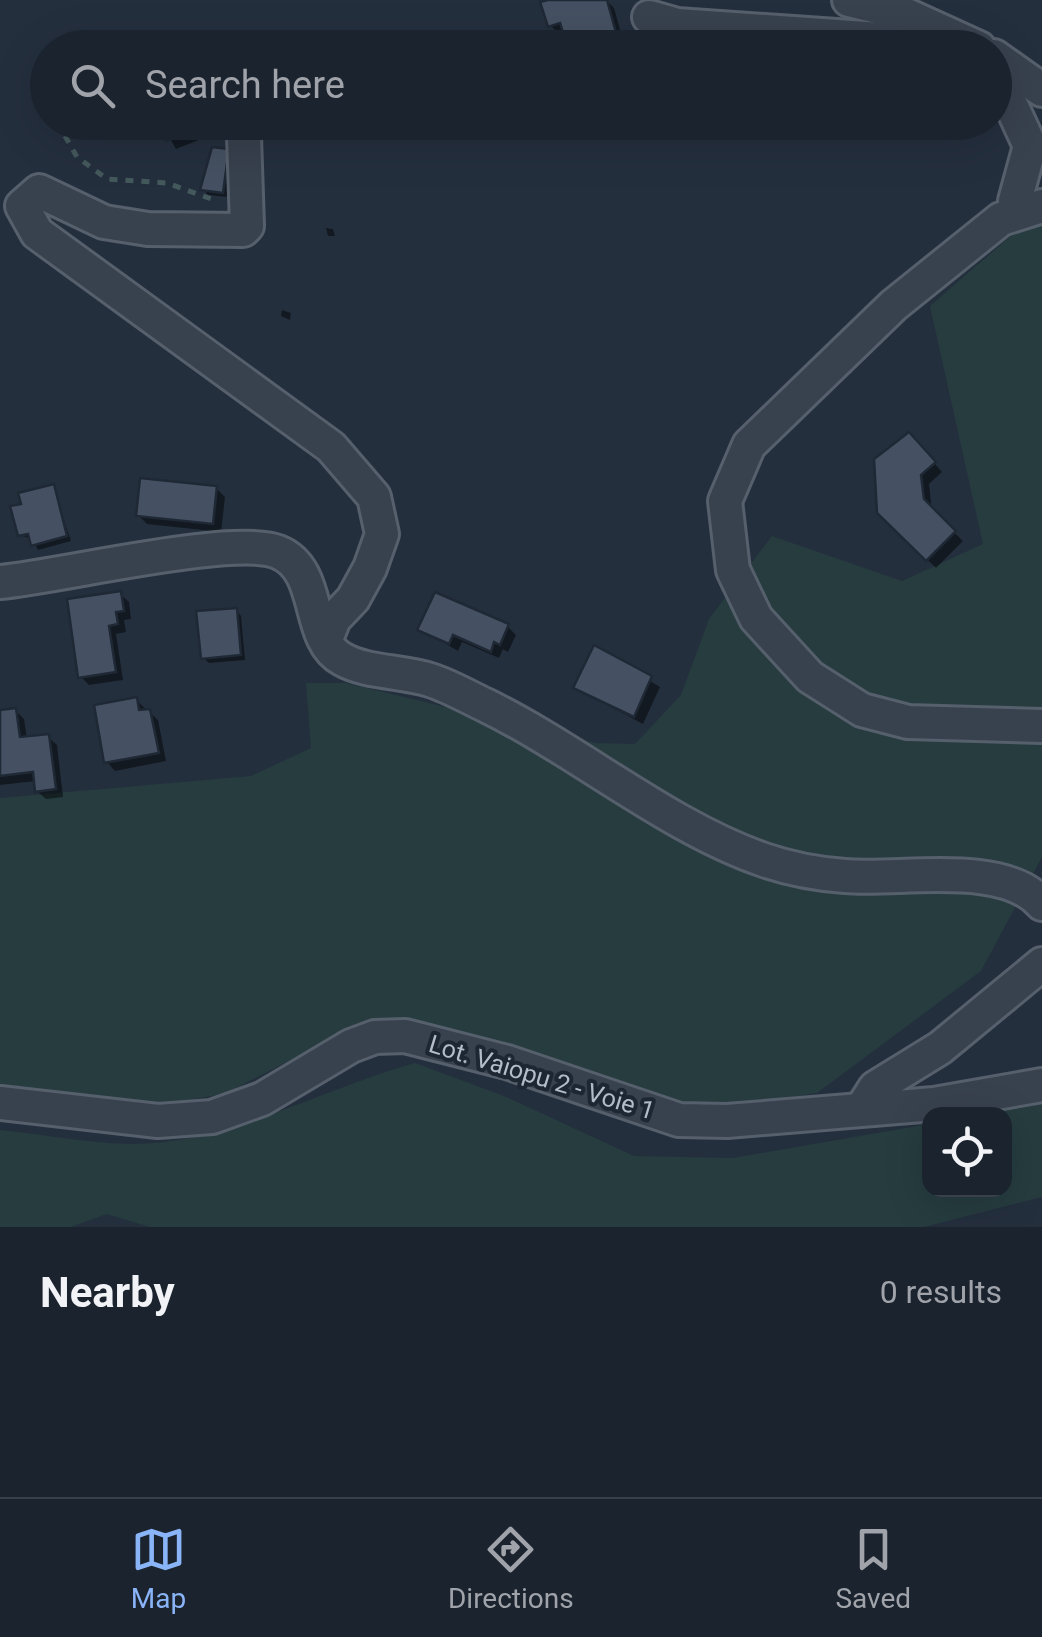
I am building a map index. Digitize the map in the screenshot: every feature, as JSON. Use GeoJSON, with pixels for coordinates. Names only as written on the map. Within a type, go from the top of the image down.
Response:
{"type":"FeatureCollection","features":[{"type":"Feature","properties":{"kind":"street"},"geometry":{"type":"LineString","coordinates":[[849,0],[902,13],[939,30]]}},
{"type":"Feature","properties":{"kind":"street"},"geometry":{"type":"LineString","coordinates":[[650,17],[677,25],[750,30]]}},
{"type":"Feature","properties":{"kind":"street"},"geometry":{"type":"LineString","coordinates":[[1012,69],[1042,90]]}},
{"type":"Feature","properties":{"kind":"street"},"geometry":{"type":"LineString","coordinates":[[1012,108],[1030,146],[1019,209]]}},
{"type":"Feature","properties":{"kind":"street"},"geometry":{"type":"LineString","coordinates":[[244,140],[248,226],[242,230],[148,230],[104,222],[40,191],[22,206],[36,233],[330,448],[374,496],[382,534],[370,568],[353,599],[334,619],[326,639]]}},
{"type":"Feature","properties":{"kind":"street"},"geometry":{"type":"LineString","coordinates":[[1042,166],[1019,209],[894,306],[749,445],[725,501],[726,538],[733,570],[756,618],[810,677],[862,710],[908,722],[1042,726]]}},
{"type":"Feature","properties":{"kind":"street"},"geometry":{"type":"LineString","coordinates":[[0,582],[195,553],[268,549],[287,557],[301,572],[331,651],[344,661],[432,680],[489,707],[616,778],[723,846],[787,868],[847,876],[1003,880],[1029,889],[1042,904]]}},
{"type":"Feature","properties":{"kind":"street"},"geometry":{"type":"LineString","coordinates":[[863,1107],[875,1088],[940,1048],[1042,964]]}},
{"type":"Feature","properties":{"kind":"street","name":"Lot. Vaiopu 2 - Voie 1"},"geometry":{"type":"LineString","coordinates":[[0,1103],[158,1121],[212,1117],[262,1099],[352,1046],[375,1037],[405,1036],[507,1062],[679,1120],[727,1122],[863,1107],[934,1104],[1042,1084]]}},
{"type":"Feature","properties":{"kind":"path"},"geometry":{"type":"LineString","coordinates":[[67,140],[77,157],[107,179],[166,183],[248,212]]}},
{"type":"Feature","properties":{"kind":"green space"},"geometry":{"type":"Polygon","coordinates":[[[1042,223],[1042,857],[981,971],[817,1093],[703,1110],[428,1023],[396,1018],[355,1027],[224,1094],[157,1105],[0,1092],[0,798],[251,776],[311,748],[306,683],[346,683],[595,743],[635,744],[681,695],[709,619],[772,536],[902,581],[983,544],[930,306],[1013,234],[1042,223]]]}},
{"type":"Feature","properties":{"kind":"green space"},"geometry":{"type":"Polygon","coordinates":[[[415,1063],[504,1096],[634,1156],[733,1158],[922,1125],[922,1197],[1012,1197],[1012,1107],[1042,1101],[1042,1197],[924,1227],[150,1227],[107,1214],[71,1227],[0,1227],[0,1130],[113,1143],[165,1142],[238,1125],[415,1063]]]}},
{"type":"Feature","properties":{"kind":"building"},"geometry":{"type":"Polygon","coordinates":[[[607,0],[615,30],[562,30],[560,23],[548,27],[540,2],[607,0]]]}},
{"type":"Feature","properties":{"kind":"building"},"geometry":{"type":"Polygon","coordinates":[[[212,147],[229,149],[223,193],[200,190],[212,147]]]}},
{"type":"Feature","properties":{"kind":"building"},"geometry":{"type":"Polygon","coordinates":[[[909,432],[936,462],[921,475],[924,499],[956,531],[926,561],[877,513],[874,459],[909,432]]]}},
{"type":"Feature","properties":{"kind":"building"},"geometry":{"type":"Polygon","coordinates":[[[140,478],[217,486],[213,524],[136,516],[140,478]]]}},
{"type":"Feature","properties":{"kind":"building"},"geometry":{"type":"Polygon","coordinates":[[[54,484],[67,536],[31,546],[28,534],[18,536],[10,506],[21,504],[18,493],[54,484]]]}},
{"type":"Feature","properties":{"kind":"building"},"geometry":{"type":"Polygon","coordinates":[[[121,591],[124,611],[116,612],[118,624],[109,626],[116,672],[78,678],[67,599],[121,591]]]}},
{"type":"Feature","properties":{"kind":"building"},"geometry":{"type":"Polygon","coordinates":[[[435,592],[509,624],[500,645],[494,642],[491,652],[453,635],[449,644],[417,630],[435,592]]]}},
{"type":"Feature","properties":{"kind":"building"},"geometry":{"type":"Polygon","coordinates":[[[237,608],[241,655],[201,659],[196,611],[237,608]]]}},
{"type":"Feature","properties":{"kind":"building"},"geometry":{"type":"Polygon","coordinates":[[[594,645],[652,676],[634,717],[573,688],[594,645]]]}},
{"type":"Feature","properties":{"kind":"building"},"geometry":{"type":"Polygon","coordinates":[[[137,697],[139,710],[150,709],[159,753],[104,763],[94,705],[137,697]]]}},
{"type":"Feature","properties":{"kind":"building"},"geometry":{"type":"Polygon","coordinates":[[[16,708],[20,737],[49,734],[56,789],[35,792],[33,772],[0,776],[0,710],[16,708]]]}}]}
